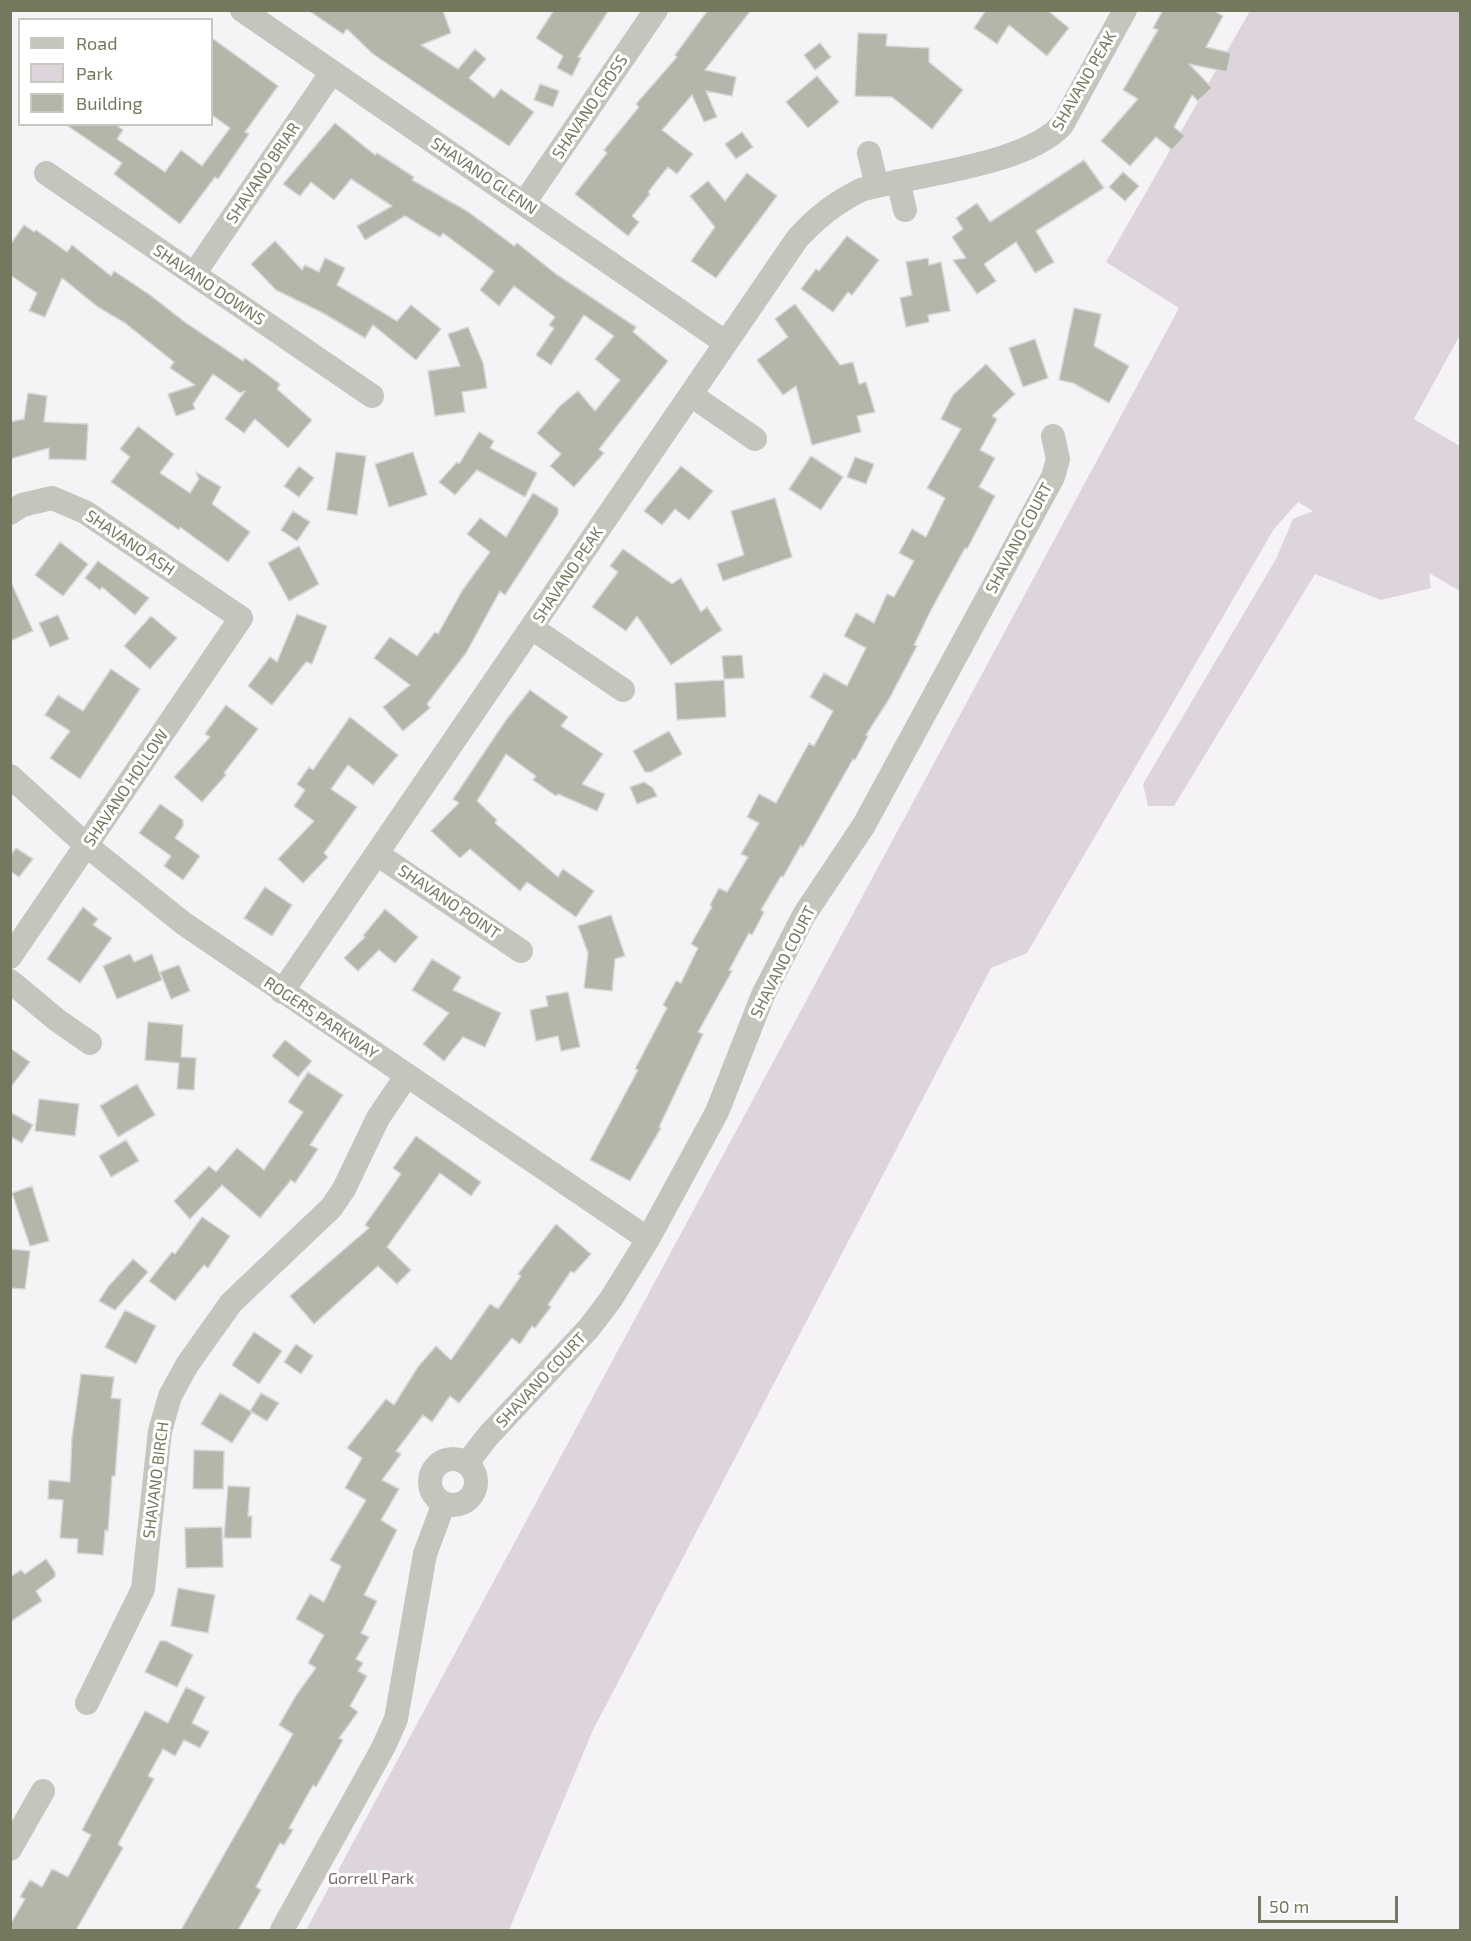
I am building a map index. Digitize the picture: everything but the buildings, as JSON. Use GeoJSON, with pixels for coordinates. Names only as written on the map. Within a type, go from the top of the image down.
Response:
{"type":"FeatureCollection","features":[{"type":"Feature","properties":{"kind":"street","name":"SHAVANO GLENN"},"geometry":{"type":"LineString","coordinates":[[242,10],[726,343]]}},
{"type":"Feature","properties":{"kind":"street","name":"SHAVANO CROSS"},"geometry":{"type":"LineString","coordinates":[[524,203],[656,10]]}},
{"type":"Feature","properties":{"kind":"street","name":"SHAVANO PEAK"},"geometry":{"type":"LineString","coordinates":[[282,992],[726,343],[798,239],[816,218],[837,202],[887,183],[1018,154],[1052,136],[1062,125],[1122,12]]}},
{"type":"Feature","properties":{"kind":"street","name":"SHAVANO BRIAR"},"geometry":{"type":"LineString","coordinates":[[194,274],[332,72]]}},
{"type":"Feature","properties":{"kind":"street"},"geometry":{"type":"LineString","coordinates":[[869,153],[905,210]]}},
{"type":"Feature","properties":{"kind":"street","name":"SHAVANO DOWNS"},"geometry":{"type":"LineString","coordinates":[[46,174],[372,396]]}},
{"type":"Feature","properties":{"kind":"street"},"geometry":{"type":"LineString","coordinates":[[691,395],[755,439]]}},
{"type":"Feature","properties":{"kind":"street","name":"SHAVANO COURT"},"geometry":{"type":"LineString","coordinates":[[282,1930],[383,1748],[396,1719],[425,1554],[444,1503],[461,1504],[474,1493],[476,1477],[467,1464],[488,1436],[589,1328],[611,1299],[648,1239],[717,1112],[763,995],[804,915],[864,825],[1053,477],[1058,459],[1053,436]]}},
{"type":"Feature","properties":{"kind":"street","name":"SHAVANO ASH"},"geometry":{"type":"LineString","coordinates":[[10,513],[22,505],[52,498],[85,512],[241,618]]}},
{"type":"Feature","properties":{"kind":"street","name":"SHAVANO HOLLOW"},"geometry":{"type":"LineString","coordinates":[[10,957],[241,618]]}},
{"type":"Feature","properties":{"kind":"street"},"geometry":{"type":"LineString","coordinates":[[532,628],[623,690]]}},
{"type":"Feature","properties":{"kind":"street","name":"ROGERS PARKWAY"},"geometry":{"type":"LineString","coordinates":[[10,776],[87,845],[183,923],[648,1239]]}},
{"type":"Feature","properties":{"kind":"street","name":"SHAVANO POINT"},"geometry":{"type":"LineString","coordinates":[[377,854],[521,951]]}},
{"type":"Feature","properties":{"kind":"street"},"geometry":{"type":"LineString","coordinates":[[10,981],[90,1043]]}},
{"type":"Feature","properties":{"kind":"street","name":"SHAVANO BIRCH"},"geometry":{"type":"LineString","coordinates":[[87,1703],[143,1589],[160,1431],[170,1396],[187,1365],[231,1303],[330,1208],[344,1189],[378,1118],[407,1075]]}},
{"type":"Feature","properties":{"kind":"street"},"geometry":{"type":"LineString","coordinates":[[10,1849],[43,1791]]}},
{"type":"Feature","properties":{"kind":"green space","name":"Gorrell Park"},"geometry":{"type":"Polygon","coordinates":[[[1250,11],[1460,11],[1460,335],[1414,419],[1460,446],[1460,591],[1429,573],[1431,588],[1381,600],[1315,574],[1174,806],[1148,806],[1143,784],[1276,559],[1293,519],[1313,511],[1298,502],[1274,529],[1027,953],[991,968],[593,1730],[509,1930],[306,1930],[1179,308],[1106,262],[1250,11]]]}}]}
